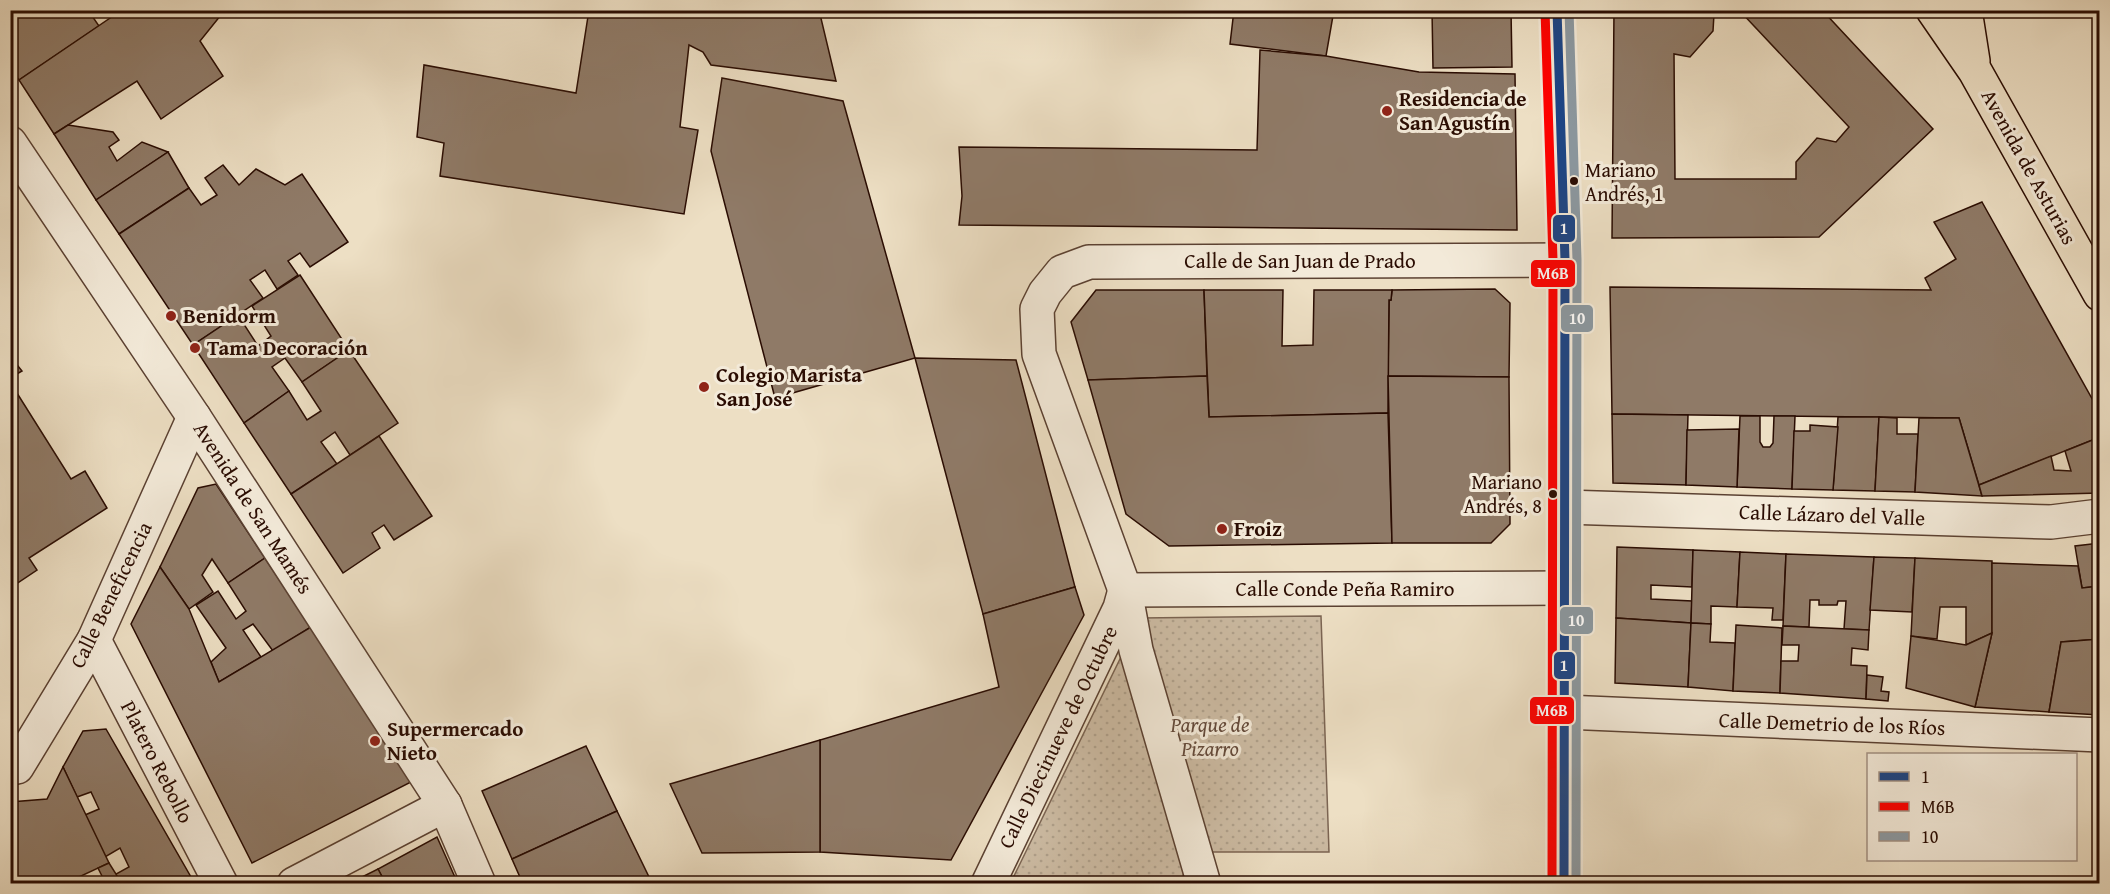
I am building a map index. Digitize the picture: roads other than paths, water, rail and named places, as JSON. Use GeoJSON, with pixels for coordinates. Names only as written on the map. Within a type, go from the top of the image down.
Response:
{"type":"FeatureCollection","features":[{"type":"Feature","properties":{"kind":"main road"},"geometry":{"type":"LineString","coordinates":[[1557,10],[1565,260],[1564,884]]}},
{"type":"Feature","properties":{"kind":"main road","name":"Avenida de Asturias"},"geometry":{"type":"LineString","coordinates":[[1933,10],[1976,71],[2092,261],[2100,294]]}},
{"type":"Feature","properties":{"kind":"main road","name":"Avenida de Asturias"},"geometry":{"type":"LineString","coordinates":[[1965,10],[1976,71]]}},
{"type":"Feature","properties":{"kind":"street","name":"Avenida de San Mamés"},"geometry":{"type":"LineString","coordinates":[[10,143],[194,417],[445,805],[479,884]]}},
{"type":"Feature","properties":{"kind":"street","name":"Calle de San Juan de Prado"},"geometry":{"type":"LineString","coordinates":[[1045,292],[1062,272],[1089,262],[1565,260]]}},
{"type":"Feature","properties":{"kind":"street","name":"Calle Diecinueve de Octubre"},"geometry":{"type":"LineString","coordinates":[[1045,292],[1037,309],[1039,354],[1125,590],[1136,650],[1204,884]]}},
{"type":"Feature","properties":{"kind":"street","name":"Calle Beneficencia"},"geometry":{"type":"LineString","coordinates":[[14,767],[94,640],[194,417]]}},
{"type":"Feature","properties":{"kind":"street","name":"Calle Lázaro del Valle"},"geometry":{"type":"LineString","coordinates":[[1565,507],[2051,522],[2100,516]]}},
{"type":"Feature","properties":{"kind":"street","name":"Calle Conde Peña Ramiro"},"geometry":{"type":"LineString","coordinates":[[1125,590],[1565,588]]}},
{"type":"Feature","properties":{"kind":"street","name":"Calle Diecinueve de Octubre"},"geometry":{"type":"LineString","coordinates":[[988,884],[1120,608],[1125,590]]}},
{"type":"Feature","properties":{"kind":"street","name":"Platero Rebollo"},"geometry":{"type":"LineString","coordinates":[[94,640],[221,884]]}},
{"type":"Feature","properties":{"kind":"street","name":"Calle Demetrio de los Ríos"},"geometry":{"type":"LineString","coordinates":[[1564,712],[2100,735]]}},
{"type":"Feature","properties":{"kind":"street"},"geometry":{"type":"LineString","coordinates":[[294,884],[445,805]]}},
{"type":"Feature","properties":{"kind":"place","name":"Residencia de San Agustín"},"geometry":{"type":"Point","coordinates":[1387,111]}},
{"type":"Feature","properties":{"kind":"place","name":"Mariano Andrés, 1"},"geometry":{"type":"Point","coordinates":[1574,181]}},
{"type":"Feature","properties":{"kind":"place","name":"Benidorm"},"geometry":{"type":"Point","coordinates":[171,316]}},
{"type":"Feature","properties":{"kind":"place","name":"Tama Decoración"},"geometry":{"type":"Point","coordinates":[195,348]}},
{"type":"Feature","properties":{"kind":"place","name":"Colegio Marista San José"},"geometry":{"type":"Point","coordinates":[704,387]}},
{"type":"Feature","properties":{"kind":"place","name":"Mariano Andrés, 8"},"geometry":{"type":"Point","coordinates":[1553,494]}},
{"type":"Feature","properties":{"kind":"place","name":"Froiz"},"geometry":{"type":"Point","coordinates":[1222,529]}},
{"type":"Feature","properties":{"kind":"place","name":"Supermercado Nieto"},"geometry":{"type":"Point","coordinates":[375,741]}},
{"type":"Feature","properties":{"kind":"park label","name":"Parque de Pizarro"},"geometry":{"type":"Point","coordinates":[1210,737]}}]}
